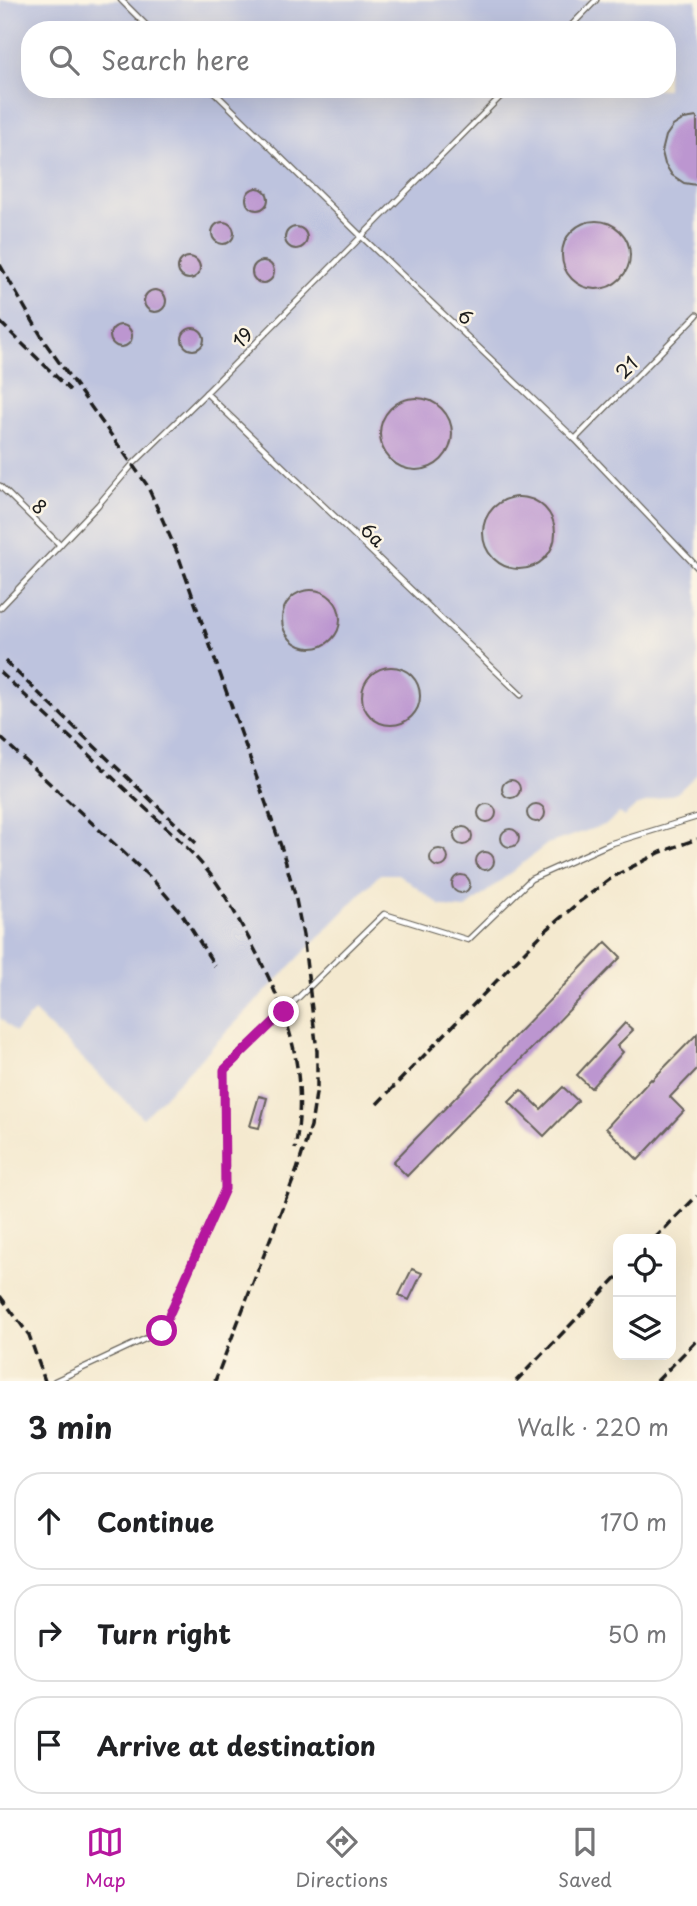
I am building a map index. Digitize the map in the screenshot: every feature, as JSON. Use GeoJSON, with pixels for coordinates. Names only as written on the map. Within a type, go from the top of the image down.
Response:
{"type":"FeatureCollection","features":[{"type":"Feature","properties":{"kind":"lane"},"geometry":{"type":"LineString","coordinates":[[121,0],[142,21]]}},
{"type":"Feature","properties":{"kind":"lane"},"geometry":{"type":"LineString","coordinates":[[576,21],[596,0]]}},
{"type":"Feature","properties":{"kind":"lane","name":"6"},"geometry":{"type":"LineString","coordinates":[[220,98],[575,439],[697,567]]}},
{"type":"Feature","properties":{"kind":"lane","name":"19"},"geometry":{"type":"LineString","coordinates":[[0,608],[98,505],[133,464],[499,98]]}},
{"type":"Feature","properties":{"kind":"lane","name":"21"},"geometry":{"type":"LineString","coordinates":[[575,439],[697,315]]}},
{"type":"Feature","properties":{"kind":"lane","name":"6a"},"geometry":{"type":"LineString","coordinates":[[206,393],[521,695]]}},
{"type":"Feature","properties":{"kind":"lane","name":"8"},"geometry":{"type":"LineString","coordinates":[[0,486],[60,545]]}},
{"type":"Feature","properties":{"kind":"lane"},"geometry":{"type":"LineString","coordinates":[[55,1381],[162,1331],[225,1189],[224,1070],[384,914],[468,940],[531,879],[609,844],[697,817]]}},
{"type":"Feature","properties":{"kind":"shaded area"},"geometry":{"type":"Polygon","coordinates":[[[0,0],[697,0],[697,774],[677,793],[636,806],[624,817],[619,813],[607,824],[547,844],[465,909],[440,905],[398,874],[380,874],[143,1118],[34,1012],[15,1032],[0,1018],[0,0]]]}},
{"type":"Feature","properties":{"kind":"building"},"geometry":{"type":"Polygon","coordinates":[[[697,117],[697,185],[684,183],[672,175],[662,152],[666,136],[673,126],[684,119],[697,117]]]}},
{"type":"Feature","properties":{"kind":"building"},"geometry":{"type":"Polygon","coordinates":[[[253,188],[261,188],[268,195],[268,203],[261,210],[253,210],[246,203],[246,195],[253,188]]]}},
{"type":"Feature","properties":{"kind":"building"},"geometry":{"type":"Polygon","coordinates":[[[589,221],[603,221],[615,226],[625,236],[630,255],[625,274],[615,284],[603,289],[589,289],[577,284],[567,274],[562,262],[562,248],[567,236],[577,226],[589,221]]]}},
{"type":"Feature","properties":{"kind":"building"},"geometry":{"type":"Polygon","coordinates":[[[219,222],[227,222],[234,229],[234,237],[227,244],[219,244],[212,237],[212,229],[219,222]]]}},
{"type":"Feature","properties":{"kind":"building"},"geometry":{"type":"Polygon","coordinates":[[[292,227],[300,227],[307,234],[307,242],[300,249],[292,249],[285,242],[285,234],[292,227]]]}},
{"type":"Feature","properties":{"kind":"building"},"geometry":{"type":"Polygon","coordinates":[[[185,257],[193,257],[200,264],[200,272],[193,279],[185,279],[178,272],[178,264],[185,257]]]}},
{"type":"Feature","properties":{"kind":"building"},"geometry":{"type":"Polygon","coordinates":[[[259,261],[267,261],[274,268],[274,276],[267,283],[259,283],[252,276],[252,268],[259,261]]]}},
{"type":"Feature","properties":{"kind":"building"},"geometry":{"type":"Polygon","coordinates":[[[151,290],[159,290],[166,297],[166,305],[159,312],[151,312],[144,305],[144,297],[151,290]]]}},
{"type":"Feature","properties":{"kind":"building"},"geometry":{"type":"Polygon","coordinates":[[[117,325],[125,325],[132,332],[132,340],[125,347],[117,347],[110,340],[110,332],[117,325]]]}},
{"type":"Feature","properties":{"kind":"building"},"geometry":{"type":"Polygon","coordinates":[[[189,328],[197,328],[204,335],[204,343],[197,350],[189,350],[182,343],[182,335],[189,328]]]}},
{"type":"Feature","properties":{"kind":"building"},"geometry":{"type":"Polygon","coordinates":[[[416,398],[436,404],[446,414],[452,434],[446,454],[436,464],[416,470],[396,464],[386,454],[380,434],[386,414],[396,404],[416,398]]]}},
{"type":"Feature","properties":{"kind":"building"},"geometry":{"type":"Polygon","coordinates":[[[519,497],[539,503],[549,513],[555,533],[549,553],[539,563],[519,569],[499,563],[489,553],[483,533],[489,513],[499,503],[519,497]]]}},
{"type":"Feature","properties":{"kind":"building"},"geometry":{"type":"Polygon","coordinates":[[[311,590],[332,598],[340,619],[332,640],[311,648],[290,640],[282,619],[290,598],[311,590]]]}},
{"type":"Feature","properties":{"kind":"building"},"geometry":{"type":"Polygon","coordinates":[[[391,667],[412,675],[420,696],[412,717],[391,725],[370,717],[362,696],[370,675],[391,667]]]}},
{"type":"Feature","properties":{"kind":"building"},"geometry":{"type":"Polygon","coordinates":[[[511,780],[519,785],[520,789],[515,797],[511,798],[503,793],[502,789],[507,781],[511,780]]]}},
{"type":"Feature","properties":{"kind":"building"},"geometry":{"type":"Polygon","coordinates":[[[487,804],[495,809],[496,813],[491,821],[487,822],[479,817],[478,813],[483,805],[487,804]]]}},
{"type":"Feature","properties":{"kind":"building"},"geometry":{"type":"Polygon","coordinates":[[[536,804],[544,809],[545,813],[540,821],[536,822],[528,817],[527,813],[532,805],[536,804]]]}},
{"type":"Feature","properties":{"kind":"building"},"geometry":{"type":"Polygon","coordinates":[[[463,827],[471,832],[472,836],[467,844],[463,845],[455,840],[454,836],[459,828],[463,827]]]}},
{"type":"Feature","properties":{"kind":"building"},"geometry":{"type":"Polygon","coordinates":[[[510,829],[518,834],[519,838],[514,846],[510,847],[502,842],[501,838],[506,830],[510,829]]]}},
{"type":"Feature","properties":{"kind":"building"},"geometry":{"type":"Polygon","coordinates":[[[439,849],[446,851],[446,865],[439,867],[432,865],[430,858],[432,851],[439,849]]]}},
{"type":"Feature","properties":{"kind":"building"},"geometry":{"type":"Polygon","coordinates":[[[485,852],[493,857],[494,861],[489,869],[485,870],[477,865],[476,861],[481,853],[485,852]]]}},
{"type":"Feature","properties":{"kind":"building"},"geometry":{"type":"Polygon","coordinates":[[[461,875],[469,880],[470,884],[465,892],[461,893],[453,888],[452,884],[457,876],[461,875]]]}},
{"type":"Feature","properties":{"kind":"building"},"geometry":{"type":"Polygon","coordinates":[[[606,942],[621,957],[407,1176],[393,1162],[606,942]]]}},
{"type":"Feature","properties":{"kind":"building"},"geometry":{"type":"Polygon","coordinates":[[[625,1023],[633,1030],[617,1046],[623,1052],[591,1088],[577,1075],[625,1023]]]}},
{"type":"Feature","properties":{"kind":"building"},"geometry":{"type":"Polygon","coordinates":[[[697,1034],[697,1069],[670,1097],[684,1111],[638,1160],[606,1128],[697,1034]]]}},
{"type":"Feature","properties":{"kind":"building"},"geometry":{"type":"Polygon","coordinates":[[[563,1087],[578,1101],[544,1136],[509,1102],[521,1090],[541,1109],[563,1087]]]}},
{"type":"Feature","properties":{"kind":"building"},"geometry":{"type":"Polygon","coordinates":[[[259,1096],[267,1098],[259,1128],[250,1126],[259,1096]]]}},
{"type":"Feature","properties":{"kind":"building"},"geometry":{"type":"Polygon","coordinates":[[[412,1269],[422,1273],[409,1300],[399,1295],[412,1269]]]}},
{"type":"Feature","properties":{"kind":"railway"},"geometry":{"type":"LineString","coordinates":[[0,265],[46,344],[147,485],[177,552],[282,849],[303,935],[317,1051],[317,1087],[311,1126],[297,1170],[215,1381]]}},
{"type":"Feature","properties":{"kind":"railway"},"geometry":{"type":"LineString","coordinates":[[0,322],[70,390]]}},
{"type":"Feature","properties":{"kind":"railway"},"geometry":{"type":"LineString","coordinates":[[5,661],[196,843]]}},
{"type":"Feature","properties":{"kind":"railway"},"geometry":{"type":"LineString","coordinates":[[0,672],[176,837],[197,858],[225,895],[262,963],[284,1014],[291,1039],[299,1092],[295,1149]]}},
{"type":"Feature","properties":{"kind":"railway"},"geometry":{"type":"LineString","coordinates":[[0,737],[153,880],[182,914],[215,966]]}},
{"type":"Feature","properties":{"kind":"railway"},"geometry":{"type":"LineString","coordinates":[[377,1104],[543,933],[579,902],[616,875],[661,852],[697,839]]}},
{"type":"Feature","properties":{"kind":"railway"},"geometry":{"type":"LineString","coordinates":[[659,1234],[697,1196]]}},
{"type":"Feature","properties":{"kind":"railway"},"geometry":{"type":"LineString","coordinates":[[516,1381],[613,1281]]}},
{"type":"Feature","properties":{"kind":"railway"},"geometry":{"type":"LineString","coordinates":[[0,1296],[29,1335],[45,1381]]}},
{"type":"Feature","properties":{"kind":"railway"},"geometry":{"type":"LineString","coordinates":[[657,1381],[697,1340]]}},
{"type":"Feature","properties":{"kind":"route"},"geometry":{"type":"LineString","coordinates":[[162,1331],[225,1189],[224,1070],[284,1012]]}}]}
